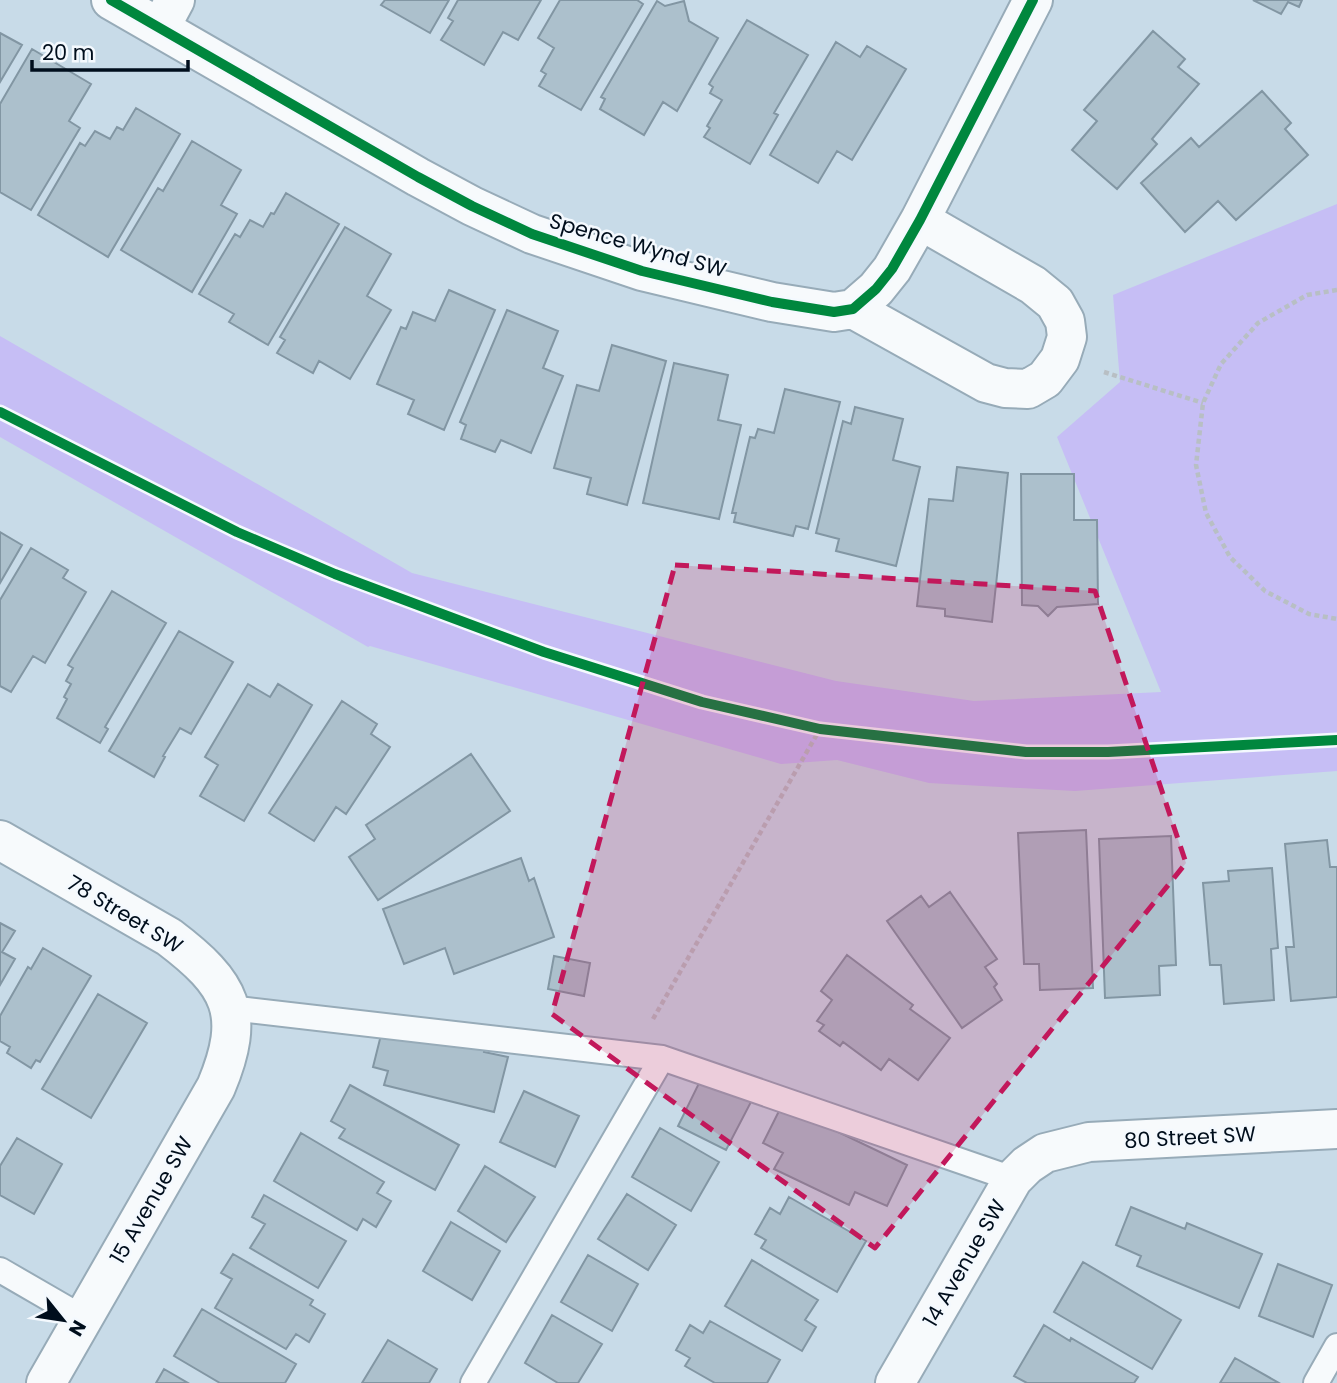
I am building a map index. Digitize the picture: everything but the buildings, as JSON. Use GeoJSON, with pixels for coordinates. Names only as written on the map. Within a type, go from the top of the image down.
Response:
{"type":"FeatureCollection","features":[{"type":"Feature","properties":{"kind":"street","name":"Spence Wynd SW"},"geometry":{"type":"LineString","coordinates":[[111,0],[168,14],[418,177],[532,234],[642,271],[759,299],[834,312],[853,309],[986,383],[1004,388],[1028,389],[1045,379],[1060,359]]}},
{"type":"Feature","properties":{"kind":"street"},"geometry":{"type":"LineString","coordinates":[[853,309],[876,289],[892,269],[1033,0]]}},
{"type":"Feature","properties":{"kind":"street"},"geometry":{"type":"LineString","coordinates":[[920,220],[1033,285],[1055,303],[1065,321],[1067,337],[1060,359]]}},
{"type":"Feature","properties":{"kind":"street","name":"78 Street SW"},"geometry":{"type":"LineString","coordinates":[[0,840],[169,937],[193,955],[211,974],[223,991],[230,1008]]}},
{"type":"Feature","properties":{"kind":"street","name":"15 Avenue SW"},"geometry":{"type":"LineString","coordinates":[[46,1383],[216,1087],[230,1048],[233,1027],[230,1008]]}},
{"type":"Feature","properties":{"kind":"street","name":"80 Street SW"},"geometry":{"type":"LineString","coordinates":[[1045,1153],[1089,1142],[1337,1129]]}},
{"type":"Feature","properties":{"kind":"street","name":"14 Avenue SW"},"geometry":{"type":"LineString","coordinates":[[895,1383],[1013,1180],[1045,1153]]}},
{"type":"Feature","properties":{"kind":"lane"},"geometry":{"type":"LineString","coordinates":[[230,1008],[662,1058],[1013,1180]]}},
{"type":"Feature","properties":{"kind":"lane"},"geometry":{"type":"LineString","coordinates":[[473,1383],[662,1058]]}},
{"type":"Feature","properties":{"kind":"lane"},"geometry":{"type":"LineString","coordinates":[[0,1270],[83,1318]]}},
{"type":"Feature","properties":{"kind":"lane"},"geometry":{"type":"LineString","coordinates":[[1315,1383],[1337,1346]]}},
{"type":"Feature","properties":{"kind":"path"},"geometry":{"type":"LineString","coordinates":[[1337,290],[1307,295],[1258,323],[1221,364],[1203,403],[1196,465],[1206,513],[1230,557],[1265,591],[1309,614],[1337,620]]}},
{"type":"Feature","properties":{"kind":"path"},"geometry":{"type":"LineString","coordinates":[[1060,359],[1203,403]]}},
{"type":"Feature","properties":{"kind":"path"},"geometry":{"type":"LineString","coordinates":[[807,726],[834,730]]}},
{"type":"Feature","properties":{"kind":"path"},"geometry":{"type":"LineString","coordinates":[[632,1055],[820,729]]}},
{"type":"Feature","properties":{"kind":"highlighted area"},"geometry":{"type":"Polygon","coordinates":[[[675,565],[1095,591],[1186,863],[875,1248],[552,1014],[675,565]]]}},
{"type":"Feature","properties":{"kind":"shaded area"},"geometry":{"type":"Polygon","coordinates":[[[1337,204],[1337,771],[1075,791],[929,783],[837,760],[781,764],[368,647],[0,437],[0,336],[412,573],[836,681],[974,701],[1161,692],[1057,437],[1120,382],[1113,295],[1337,204]]]}},
{"type":"Feature","properties":{"kind":"cycle path"},"geometry":{"type":"LineString","coordinates":[[111,0],[418,177],[532,234],[642,271],[772,302],[834,312],[853,309],[876,289],[892,269],[1033,0]]}},
{"type":"Feature","properties":{"kind":"cycle path"},"geometry":{"type":"LineString","coordinates":[[0,412],[237,532],[335,574],[544,652],[702,702],[820,729],[1026,752],[1108,752],[1337,740]]}}]}
